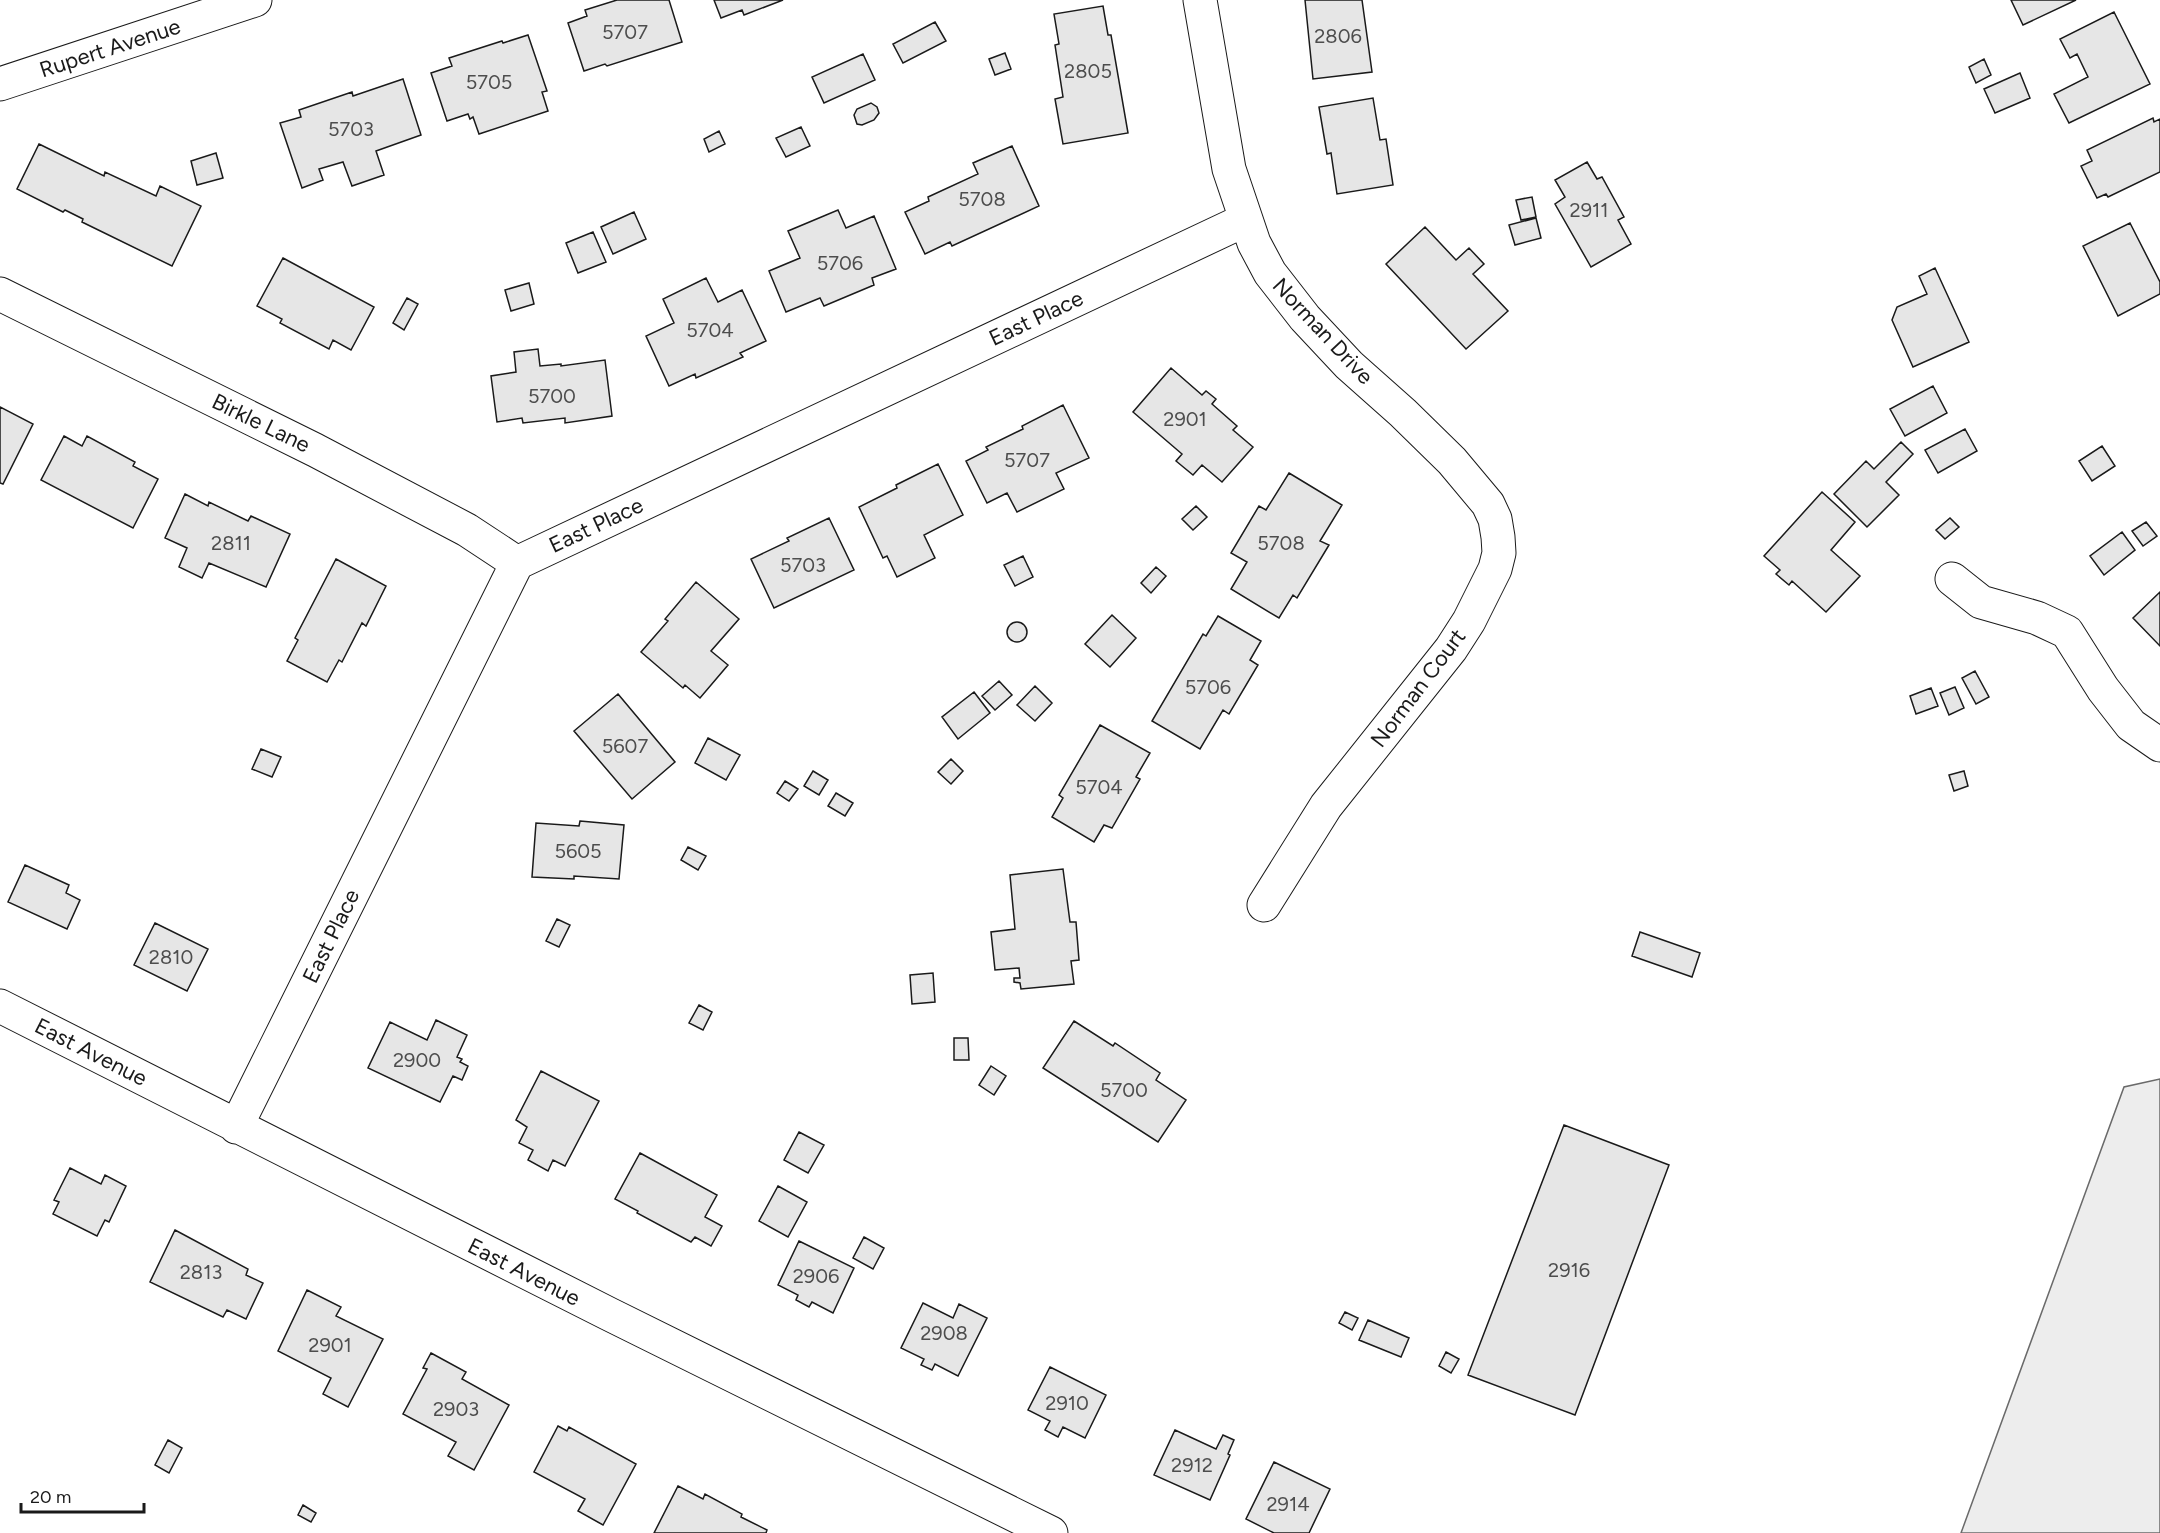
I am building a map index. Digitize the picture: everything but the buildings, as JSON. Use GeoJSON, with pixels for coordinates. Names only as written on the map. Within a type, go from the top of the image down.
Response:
{"type":"FeatureCollection","features":[{"type":"Feature","properties":{"kind":"street","name":"Rupert Avenue"},"geometry":{"type":"LineString","coordinates":[[0,84],[255,0]]}},
{"type":"Feature","properties":{"kind":"street","name":"Norman Drive"},"geometry":{"type":"LineString","coordinates":[[1200,0],[1229,169],[1254,243],[1270,273],[1285,294],[1349,365],[1452,460]]}},
{"type":"Feature","properties":{"kind":"street","name":"East Place"},"geometry":{"type":"LineString","coordinates":[[236,1127],[517,563],[1245,220]]}},
{"type":"Feature","properties":{"kind":"street","name":"Birkle Lane"},"geometry":{"type":"LineString","coordinates":[[0,294],[315,450],[467,530],[517,563]]}},
{"type":"Feature","properties":{"kind":"street","name":"Norman Court"},"geometry":{"type":"LineString","coordinates":[[1264,905],[1326,806],[1450,649],[1481,600],[1495,569],[1499,553],[1495,519],[1488,504],[1452,460]]}},
{"type":"Feature","properties":{"kind":"street"},"geometry":{"type":"LineString","coordinates":[[1952,579],[1981,602],[2037,618],[2067,632],[2103,689],[2131,725],[2160,745]]}},
{"type":"Feature","properties":{"kind":"street","name":"East Avenue"},"geometry":{"type":"LineString","coordinates":[[0,1006],[236,1127],[1051,1533]]}},
{"type":"Feature","properties":{"kind":"shaded area"},"geometry":{"type":"Polygon","coordinates":[[[2160,1079],[2160,1533],[1961,1533],[2124,1087],[2160,1079]]]}}]}
